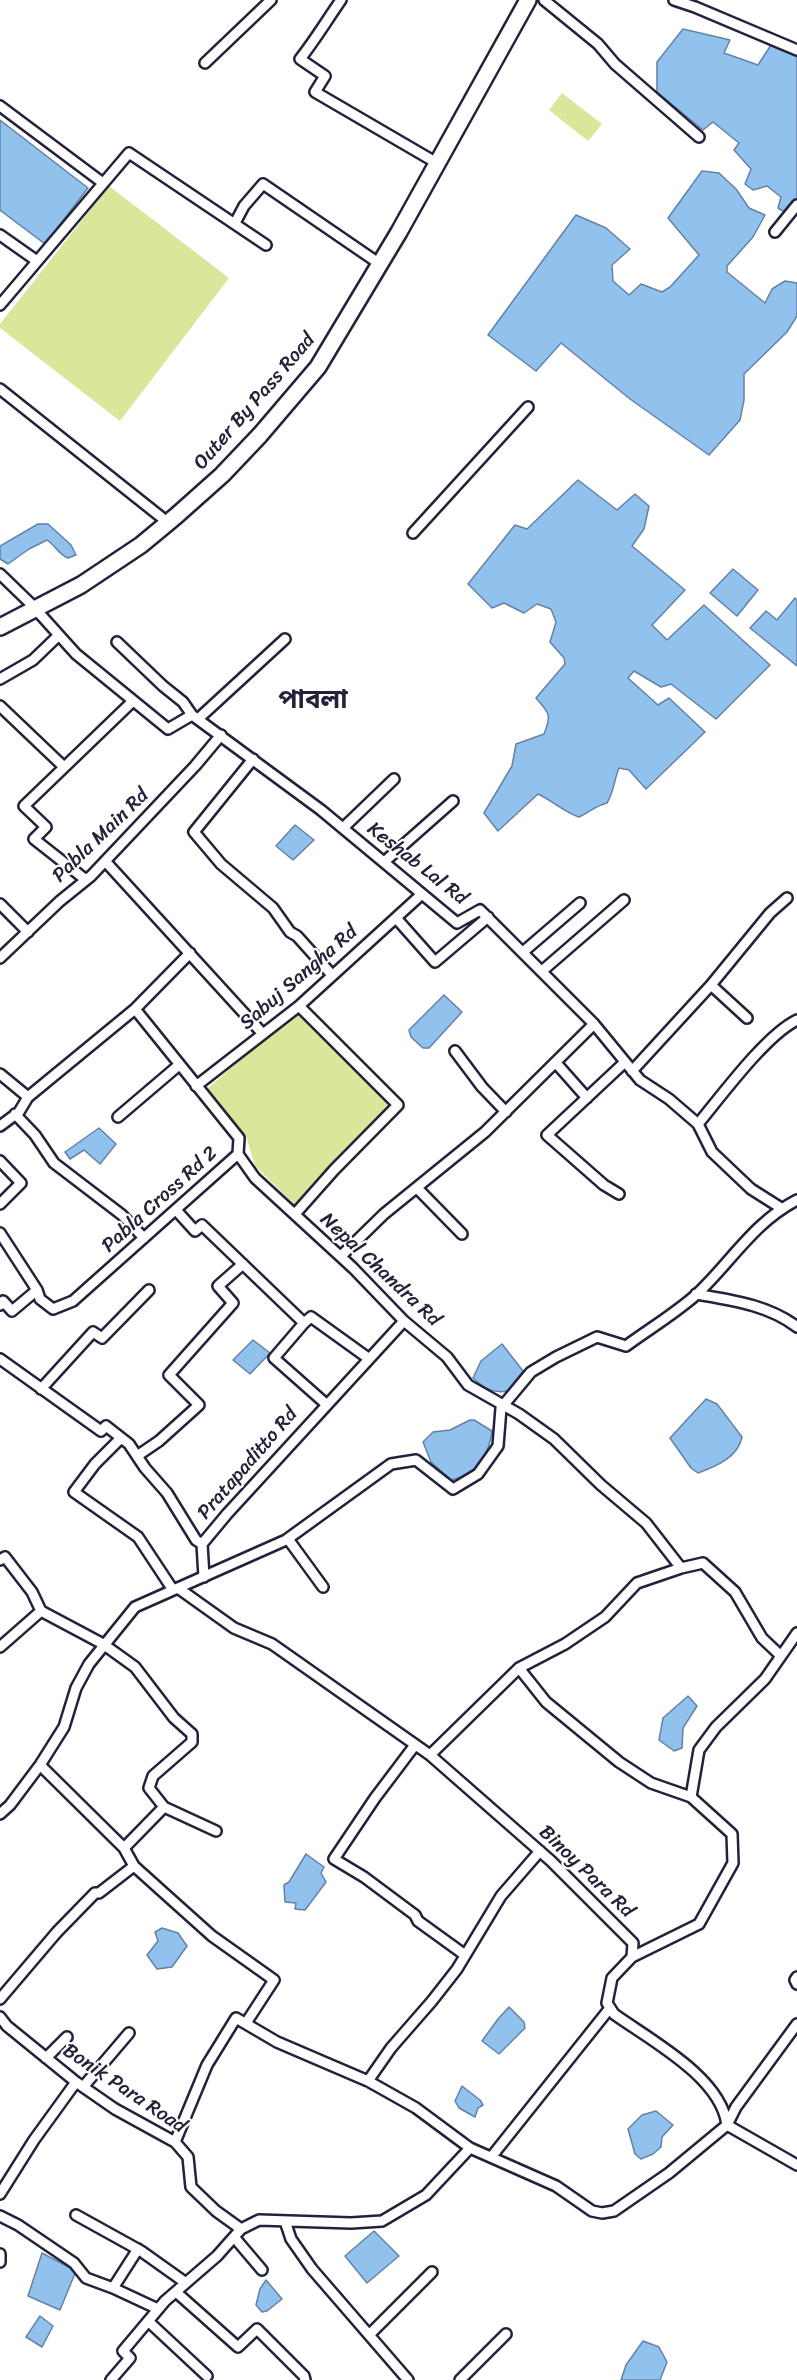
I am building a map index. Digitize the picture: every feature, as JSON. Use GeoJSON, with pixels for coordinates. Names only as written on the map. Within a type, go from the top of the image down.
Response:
{"type":"FeatureCollection","features":[{"type":"Feature","properties":{"kind":"main road","name":"Outer By Pass Road"},"geometry":{"type":"LineString","coordinates":[[0,627],[77,579],[133,540],[196,488],[231,453],[311,362],[374,260],[518,0]]}},
{"type":"Feature","properties":{"kind":"main road","name":"Outer By Pass Road"},"geometry":{"type":"LineString","coordinates":[[0,620],[81,585],[141,544],[203,494],[260,435],[318,367],[399,232],[528,0]]}},
{"type":"Feature","properties":{"kind":"street"},"geometry":{"type":"LineString","coordinates":[[205,63],[271,0]]}},
{"type":"Feature","properties":{"kind":"street"},"geometry":{"type":"LineString","coordinates":[[341,0],[300,59],[325,76],[315,92],[430,159]]}},
{"type":"Feature","properties":{"kind":"street"},"geometry":{"type":"LineString","coordinates":[[544,0],[598,44],[615,64],[699,137]]}},
{"type":"Feature","properties":{"kind":"street"},"geometry":{"type":"LineString","coordinates":[[674,0],[696,3],[797,50]]}},
{"type":"Feature","properties":{"kind":"street"},"geometry":{"type":"LineString","coordinates":[[0,106],[103,183]]}},
{"type":"Feature","properties":{"kind":"street"},"geometry":{"type":"LineString","coordinates":[[0,305],[129,153],[266,245]]}},
{"type":"Feature","properties":{"kind":"street"},"geometry":{"type":"LineString","coordinates":[[235,223],[244,207],[263,184],[374,260]]}},
{"type":"Feature","properties":{"kind":"street"},"geometry":{"type":"LineString","coordinates":[[775,232],[797,206]]}},
{"type":"Feature","properties":{"kind":"street"},"geometry":{"type":"LineString","coordinates":[[0,236],[37,261]]}},
{"type":"Feature","properties":{"kind":"street"},"geometry":{"type":"LineString","coordinates":[[0,388],[161,516]]}},
{"type":"Feature","properties":{"kind":"street"},"geometry":{"type":"LineString","coordinates":[[413,533],[528,407]]}},
{"type":"Feature","properties":{"kind":"street"},"geometry":{"type":"LineString","coordinates":[[0,574],[33,606],[76,654],[168,729],[195,717],[285,639]]}},
{"type":"Feature","properties":{"kind":"street"},"geometry":{"type":"LineString","coordinates":[[0,679],[33,660],[59,636]]}},
{"type":"Feature","properties":{"kind":"street","name":"Keshab Lal Rd"},"geometry":{"type":"LineString","coordinates":[[117,642],[183,702],[195,717],[343,828],[458,923],[480,909],[594,1024],[640,1080],[669,1099],[698,1124],[712,1152],[751,1189],[781,1208]]}},
{"type":"Feature","properties":{"kind":"street"},"geometry":{"type":"LineString","coordinates":[[86,880],[34,839],[46,827],[24,806],[134,701]]}},
{"type":"Feature","properties":{"kind":"street"},"geometry":{"type":"LineString","coordinates":[[0,706],[64,767]]}},
{"type":"Feature","properties":{"kind":"street","name":"Pabla Main Rd"},"geometry":{"type":"LineString","coordinates":[[0,958],[105,861],[195,766],[221,735]]}},
{"type":"Feature","properties":{"kind":"street"},"geometry":{"type":"LineString","coordinates":[[253,759],[194,832],[221,864],[273,908],[290,932],[297,936],[332,975]]}},
{"type":"Feature","properties":{"kind":"street"},"geometry":{"type":"LineString","coordinates":[[343,828],[394,779]]}},
{"type":"Feature","properties":{"kind":"street"},"geometry":{"type":"LineString","coordinates":[[384,862],[453,801]]}},
{"type":"Feature","properties":{"kind":"street"},"geometry":{"type":"LineString","coordinates":[[105,861],[264,1034]]}},
{"type":"Feature","properties":{"kind":"street","name":"Sabuj Sangha Rd"},"geometry":{"type":"LineString","coordinates":[[196,1086],[298,1006],[422,894]]}},
{"type":"Feature","properties":{"kind":"street"},"geometry":{"type":"LineString","coordinates":[[632,1071],[711,985],[770,913],[787,898]]}},
{"type":"Feature","properties":{"kind":"street"},"geometry":{"type":"LineString","coordinates":[[542,971],[624,900]]}},
{"type":"Feature","properties":{"kind":"street"},"geometry":{"type":"LineString","coordinates":[[523,952],[580,903]]}},
{"type":"Feature","properties":{"kind":"street"},"geometry":{"type":"LineString","coordinates":[[0,904],[28,932]]}},
{"type":"Feature","properties":{"kind":"street"},"geometry":{"type":"LineString","coordinates":[[396,918],[435,962],[488,917]]}},
{"type":"Feature","properties":{"kind":"street"},"geometry":{"type":"LineString","coordinates":[[0,1126],[15,1114],[27,1097],[135,1009],[190,953]]}},
{"type":"Feature","properties":{"kind":"street"},"geometry":{"type":"LineString","coordinates":[[711,985],[747,1018]]}},
{"type":"Feature","properties":{"kind":"street"},"geometry":{"type":"LineString","coordinates":[[295,1215],[334,1170],[398,1105],[298,1006]]}},
{"type":"Feature","properties":{"kind":"street","name":"Pabla Cross Rd 2"},"geometry":{"type":"LineString","coordinates":[[37,1290],[40,1299],[53,1309],[74,1300],[238,1154],[240,1138],[135,1009]]}},
{"type":"Feature","properties":{"kind":"street"},"geometry":{"type":"LineString","coordinates":[[698,1124],[768,1043],[786,1025],[797,1020]]}},
{"type":"Feature","properties":{"kind":"street"},"geometry":{"type":"LineString","coordinates":[[341,1256],[384,1214],[506,1112],[594,1024]]}},
{"type":"Feature","properties":{"kind":"street"},"geometry":{"type":"LineString","coordinates":[[455,1051],[482,1087],[506,1112]]}},
{"type":"Feature","properties":{"kind":"street"},"geometry":{"type":"LineString","coordinates":[[619,1194],[604,1185],[548,1136],[625,1062]]}},
{"type":"Feature","properties":{"kind":"street"},"geometry":{"type":"LineString","coordinates":[[556,1063],[587,1098]]}},
{"type":"Feature","properties":{"kind":"street"},"geometry":{"type":"LineString","coordinates":[[118,1117],[179,1065]]}},
{"type":"Feature","properties":{"kind":"street"},"geometry":{"type":"LineString","coordinates":[[0,1074],[27,1097]]}},
{"type":"Feature","properties":{"kind":"street"},"geometry":{"type":"LineString","coordinates":[[15,1114],[35,1135],[54,1163],[122,1215],[144,1238]]}},
{"type":"Feature","properties":{"kind":"street","name":"Nepal Chandra Rd"},"geometry":{"type":"LineString","coordinates":[[238,1154],[255,1178],[341,1256],[404,1321],[447,1357],[468,1384],[519,1413],[554,1439],[601,1485],[646,1523],[681,1568]]}},
{"type":"Feature","properties":{"kind":"street"},"geometry":{"type":"LineString","coordinates":[[0,1161],[21,1184],[1,1200]]}},
{"type":"Feature","properties":{"kind":"street"},"geometry":{"type":"LineString","coordinates":[[417,1188],[462,1234]]}},
{"type":"Feature","properties":{"kind":"street"},"geometry":{"type":"LineString","coordinates":[[0,1814],[10,1805],[40,1765],[64,1727],[80,1678],[103,1644],[135,1607],[288,1539],[391,1464],[416,1460],[453,1489],[478,1474],[498,1446],[502,1404],[531,1372],[597,1337],[626,1346],[696,1294],[742,1243],[781,1208],[797,1200]]}},
{"type":"Feature","properties":{"kind":"street"},"geometry":{"type":"LineString","coordinates":[[176,1210],[195,1232],[202,1225],[304,1323]]}},
{"type":"Feature","properties":{"kind":"street"},"geometry":{"type":"LineString","coordinates":[[0,1233],[37,1290],[12,1311],[1,1301]]}},
{"type":"Feature","properties":{"kind":"street"},"geometry":{"type":"LineString","coordinates":[[137,1456],[159,1441],[199,1405],[170,1375],[233,1303],[218,1286],[243,1264]]}},
{"type":"Feature","properties":{"kind":"street"},"geometry":{"type":"LineString","coordinates":[[41,1389],[93,1332],[102,1338],[149,1290]]}},
{"type":"Feature","properties":{"kind":"street"},"geometry":{"type":"LineString","coordinates":[[696,1294],[744,1302],[790,1321],[797,1327]]}},
{"type":"Feature","properties":{"kind":"street"},"geometry":{"type":"LineString","coordinates":[[326,1404],[274,1358],[304,1323],[311,1317],[368,1358]]}},
{"type":"Feature","properties":{"kind":"street","name":"Pratapaditto Rd"},"geometry":{"type":"LineString","coordinates":[[204,1577],[202,1544],[326,1404],[404,1321]]}},
{"type":"Feature","properties":{"kind":"street"},"geometry":{"type":"LineString","coordinates":[[0,1359],[101,1431],[106,1426],[129,1444],[167,1493],[196,1540],[202,1544]]}},
{"type":"Feature","properties":{"kind":"street"},"geometry":{"type":"LineString","coordinates":[[121,1438],[95,1464],[74,1492],[138,1537],[176,1589]]}},
{"type":"Feature","properties":{"kind":"street"},"geometry":{"type":"LineString","coordinates":[[288,1539],[323,1587]]}},
{"type":"Feature","properties":{"kind":"street"},"geometry":{"type":"LineString","coordinates":[[0,1560],[5,1557],[32,1592],[42,1611],[103,1644],[135,1666],[174,1718],[192,1734],[192,1742],[153,1776],[149,1788],[164,1807],[216,1831]]}},
{"type":"Feature","properties":{"kind":"street"},"geometry":{"type":"LineString","coordinates":[[430,1755],[519,1668],[565,1644],[605,1617],[637,1583],[681,1568],[703,1563],[735,1592],[762,1638],[781,1656]]}},
{"type":"Feature","properties":{"kind":"street","name":"Binoy Para Rd"},"geometry":{"type":"LineString","coordinates":[[176,1589],[234,1628],[272,1644],[430,1755],[540,1851],[633,1943],[632,1957]]}},
{"type":"Feature","properties":{"kind":"street"},"geometry":{"type":"LineString","coordinates":[[0,1647],[42,1611]]}},
{"type":"Feature","properties":{"kind":"street"},"geometry":{"type":"LineString","coordinates":[[692,1797],[699,1749],[716,1727],[765,1679],[797,1633]]}},
{"type":"Feature","properties":{"kind":"street"},"geometry":{"type":"LineString","coordinates":[[519,1668],[546,1702],[619,1762],[651,1783],[692,1797],[732,1834],[733,1863],[699,1924],[632,1957],[612,1978],[607,2003],[614,2014],[691,2068],[720,2102],[725,2112],[727,2125]]}},
{"type":"Feature","properties":{"kind":"street"},"geometry":{"type":"LineString","coordinates":[[415,1745],[375,1798],[334,1859],[364,1877],[415,1916],[418,1921],[465,1955]]}},
{"type":"Feature","properties":{"kind":"street"},"geometry":{"type":"LineString","coordinates":[[40,1765],[124,1848],[134,1866],[212,1936],[274,1980],[246,2023]]}},
{"type":"Feature","properties":{"kind":"street"},"geometry":{"type":"LineString","coordinates":[[124,1848],[164,1807]]}},
{"type":"Feature","properties":{"kind":"street"},"geometry":{"type":"LineString","coordinates":[[368,2081],[391,2048],[432,2001],[465,1955],[501,1896],[540,1851]]}},
{"type":"Feature","properties":{"kind":"street"},"geometry":{"type":"LineString","coordinates":[[0,1999],[57,1932],[95,1893],[99,1893],[134,1866]]}},
{"type":"Feature","properties":{"kind":"street"},"geometry":{"type":"LineString","coordinates":[[797,1977],[795,1980],[797,1984]]}},
{"type":"Feature","properties":{"kind":"street"},"geometry":{"type":"LineString","coordinates":[[492,2156],[610,2008]]}},
{"type":"Feature","properties":{"kind":"street","name":"Bonik Para Road"},"geometry":{"type":"LineString","coordinates":[[0,2018],[80,2085],[115,2109],[176,2142],[188,2157],[191,2187],[238,2233],[262,2270]]}},
{"type":"Feature","properties":{"kind":"street"},"geometry":{"type":"LineString","coordinates":[[176,2142],[207,2065],[227,2029],[236,2018],[277,2042],[368,2081],[416,2108],[470,2148],[556,2186],[592,2211],[602,2213],[614,2211],[669,2173],[727,2125],[736,2107],[797,2024]]}},
{"type":"Feature","properties":{"kind":"street"},"geometry":{"type":"LineString","coordinates":[[0,2194],[34,2140],[129,2032]]}},
{"type":"Feature","properties":{"kind":"street"},"geometry":{"type":"LineString","coordinates":[[46,2058],[67,2037]]}},
{"type":"Feature","properties":{"kind":"street"},"geometry":{"type":"LineString","coordinates":[[727,2125],[797,2165]]}},
{"type":"Feature","properties":{"kind":"street"},"geometry":{"type":"LineString","coordinates":[[111,2380],[130,2358],[123,2351],[158,2309],[218,2256],[238,2233],[259,2220],[351,2223],[382,2221],[426,2195],[470,2148]]}},
{"type":"Feature","properties":{"kind":"street"},"geometry":{"type":"LineString","coordinates":[[0,2216],[18,2225],[74,2263],[86,2278],[158,2309]]}},
{"type":"Feature","properties":{"kind":"street"},"geometry":{"type":"LineString","coordinates":[[76,2216],[138,2249],[186,2283]]}},
{"type":"Feature","properties":{"kind":"street"},"geometry":{"type":"LineString","coordinates":[[285,2221],[291,2239],[312,2270],[408,2380]]}},
{"type":"Feature","properties":{"kind":"street"},"geometry":{"type":"LineString","coordinates":[[113,2288],[138,2249]]}},
{"type":"Feature","properties":{"kind":"street"},"geometry":{"type":"LineString","coordinates":[[0,2254],[0,2262]]}},
{"type":"Feature","properties":{"kind":"street"},"geometry":{"type":"LineString","coordinates":[[369,2336],[432,2272]]}},
{"type":"Feature","properties":{"kind":"street"},"geometry":{"type":"LineString","coordinates":[[176,2292],[238,2347],[257,2329],[304,2376],[305,2380]]}},
{"type":"Feature","properties":{"kind":"street"},"geometry":{"type":"LineString","coordinates":[[148,2321],[207,2376]]}},
{"type":"Feature","properties":{"kind":"street"},"geometry":{"type":"LineString","coordinates":[[460,2380],[506,2334]]}},
{"type":"Feature","properties":{"kind":"green space"},"geometry":{"type":"Polygon","coordinates":[[[562,93],[602,124],[588,141],[549,110],[562,93]]]}},
{"type":"Feature","properties":{"kind":"green space"},"geometry":{"type":"Polygon","coordinates":[[[109,186],[229,278],[120,421],[0,328],[0,324],[109,186]]]}},
{"type":"Feature","properties":{"kind":"green space"},"geometry":{"type":"Polygon","coordinates":[[[297,1011],[393,1106],[296,1206],[255,1166],[246,1136],[207,1089],[297,1011]]]}},
{"type":"Feature","properties":{"kind":"water"},"geometry":{"type":"Polygon","coordinates":[[[683,29],[730,40],[724,53],[758,65],[771,45],[797,52],[797,201],[786,213],[778,208],[781,197],[767,186],[753,190],[745,184],[751,169],[734,150],[739,143],[713,122],[703,130],[657,92],[657,62],[683,29]]]}},
{"type":"Feature","properties":{"kind":"water"},"geometry":{"type":"Polygon","coordinates":[[[0,120],[88,188],[45,244],[0,210],[0,120]]]}},
{"type":"Feature","properties":{"kind":"water"},"geometry":{"type":"Polygon","coordinates":[[[702,171],[719,173],[736,189],[749,208],[765,215],[753,237],[727,266],[727,272],[765,303],[772,289],[785,281],[797,283],[797,316],[787,332],[744,374],[744,400],[740,420],[709,455],[630,399],[561,343],[536,371],[488,335],[576,215],[606,228],[630,249],[612,265],[613,281],[629,295],[641,284],[662,292],[670,287],[699,255],[668,218],[702,171]]]}},
{"type":"Feature","properties":{"kind":"water"},"geometry":{"type":"Polygon","coordinates":[[[578,480],[617,510],[635,494],[649,506],[644,529],[632,546],[685,590],[652,625],[667,640],[704,605],[770,665],[716,719],[671,684],[661,687],[634,671],[628,678],[658,705],[669,698],[705,732],[646,789],[629,770],[619,768],[607,803],[579,817],[538,794],[498,831],[484,813],[512,766],[516,744],[544,734],[548,714],[536,698],[565,664],[564,658],[550,642],[556,622],[551,609],[537,604],[524,613],[504,603],[492,608],[468,584],[515,525],[527,529],[578,480]]]}},
{"type":"Feature","properties":{"kind":"water"},"geometry":{"type":"Polygon","coordinates":[[[38,524],[48,524],[71,545],[76,555],[65,557],[47,540],[8,564],[0,559],[0,546],[38,524]]]}},
{"type":"Feature","properties":{"kind":"water"},"geometry":{"type":"Polygon","coordinates":[[[733,569],[758,590],[737,616],[710,593],[733,569]]]}},
{"type":"Feature","properties":{"kind":"water"},"geometry":{"type":"Polygon","coordinates":[[[795,598],[797,600],[797,666],[750,628],[766,611],[777,620],[795,598]]]}},
{"type":"Feature","properties":{"kind":"water"},"geometry":{"type":"Polygon","coordinates":[[[295,825],[314,840],[293,860],[276,846],[295,825]]]}},
{"type":"Feature","properties":{"kind":"water"},"geometry":{"type":"Polygon","coordinates":[[[444,995],[462,1012],[429,1048],[423,1048],[411,1037],[409,1030],[444,995]]]}},
{"type":"Feature","properties":{"kind":"water"},"geometry":{"type":"Polygon","coordinates":[[[99,1128],[116,1144],[100,1164],[84,1150],[70,1159],[65,1152],[99,1128]]]}},
{"type":"Feature","properties":{"kind":"water"},"geometry":{"type":"Polygon","coordinates":[[[253,1340],[270,1353],[250,1374],[233,1360],[253,1340]]]}},
{"type":"Feature","properties":{"kind":"water"},"geometry":{"type":"Polygon","coordinates":[[[502,1344],[523,1371],[508,1391],[498,1392],[485,1387],[473,1378],[481,1361],[502,1344]]]}},
{"type":"Feature","properties":{"kind":"water"},"geometry":{"type":"Polygon","coordinates":[[[706,1399],[717,1404],[742,1437],[736,1450],[726,1460],[698,1473],[691,1468],[670,1438],[706,1399]]]}},
{"type":"Feature","properties":{"kind":"water"},"geometry":{"type":"Polygon","coordinates":[[[470,1420],[492,1431],[488,1448],[474,1469],[468,1474],[451,1480],[431,1462],[423,1442],[433,1432],[450,1430],[470,1420]]]}},
{"type":"Feature","properties":{"kind":"water"},"geometry":{"type":"Polygon","coordinates":[[[688,1696],[697,1706],[683,1728],[682,1748],[674,1751],[659,1740],[663,1718],[688,1696]]]}},
{"type":"Feature","properties":{"kind":"water"},"geometry":{"type":"Polygon","coordinates":[[[306,1854],[324,1867],[321,1873],[326,1882],[305,1910],[295,1909],[296,1903],[285,1902],[284,1885],[289,1882],[306,1854]]]}},
{"type":"Feature","properties":{"kind":"water"},"geometry":{"type":"Polygon","coordinates":[[[162,1928],[178,1933],[187,1946],[172,1967],[157,1969],[147,1955],[158,1941],[155,1932],[162,1928]]]}},
{"type":"Feature","properties":{"kind":"water"},"geometry":{"type":"Polygon","coordinates":[[[509,2007],[524,2022],[525,2028],[499,2054],[482,2041],[509,2007]]]}},
{"type":"Feature","properties":{"kind":"water"},"geometry":{"type":"Polygon","coordinates":[[[462,2086],[483,2105],[478,2108],[475,2117],[459,2108],[455,2101],[462,2086]]]}},
{"type":"Feature","properties":{"kind":"water"},"geometry":{"type":"Polygon","coordinates":[[[656,2111],[673,2125],[662,2137],[661,2147],[653,2154],[641,2159],[635,2154],[628,2129],[642,2115],[656,2111]]]}},
{"type":"Feature","properties":{"kind":"water"},"geometry":{"type":"Polygon","coordinates":[[[374,2231],[399,2256],[367,2283],[345,2256],[374,2231]]]}},
{"type":"Feature","properties":{"kind":"water"},"geometry":{"type":"Polygon","coordinates":[[[42,2253],[76,2271],[60,2310],[28,2296],[42,2253]]]}},
{"type":"Feature","properties":{"kind":"water"},"geometry":{"type":"Polygon","coordinates":[[[266,2280],[282,2299],[267,2311],[262,2312],[256,2305],[260,2289],[266,2280]]]}},
{"type":"Feature","properties":{"kind":"water"},"geometry":{"type":"Polygon","coordinates":[[[40,2316],[53,2326],[42,2347],[26,2337],[40,2316]]]}},
{"type":"Feature","properties":{"kind":"water"},"geometry":{"type":"Polygon","coordinates":[[[643,2341],[659,2347],[667,2362],[660,2380],[621,2380],[626,2365],[643,2341]]]}},
{"type":"Feature","properties":{"kind":"district","name":"পাবলা"},"geometry":{"type":"Point","coordinates":[313,701]}}]}
